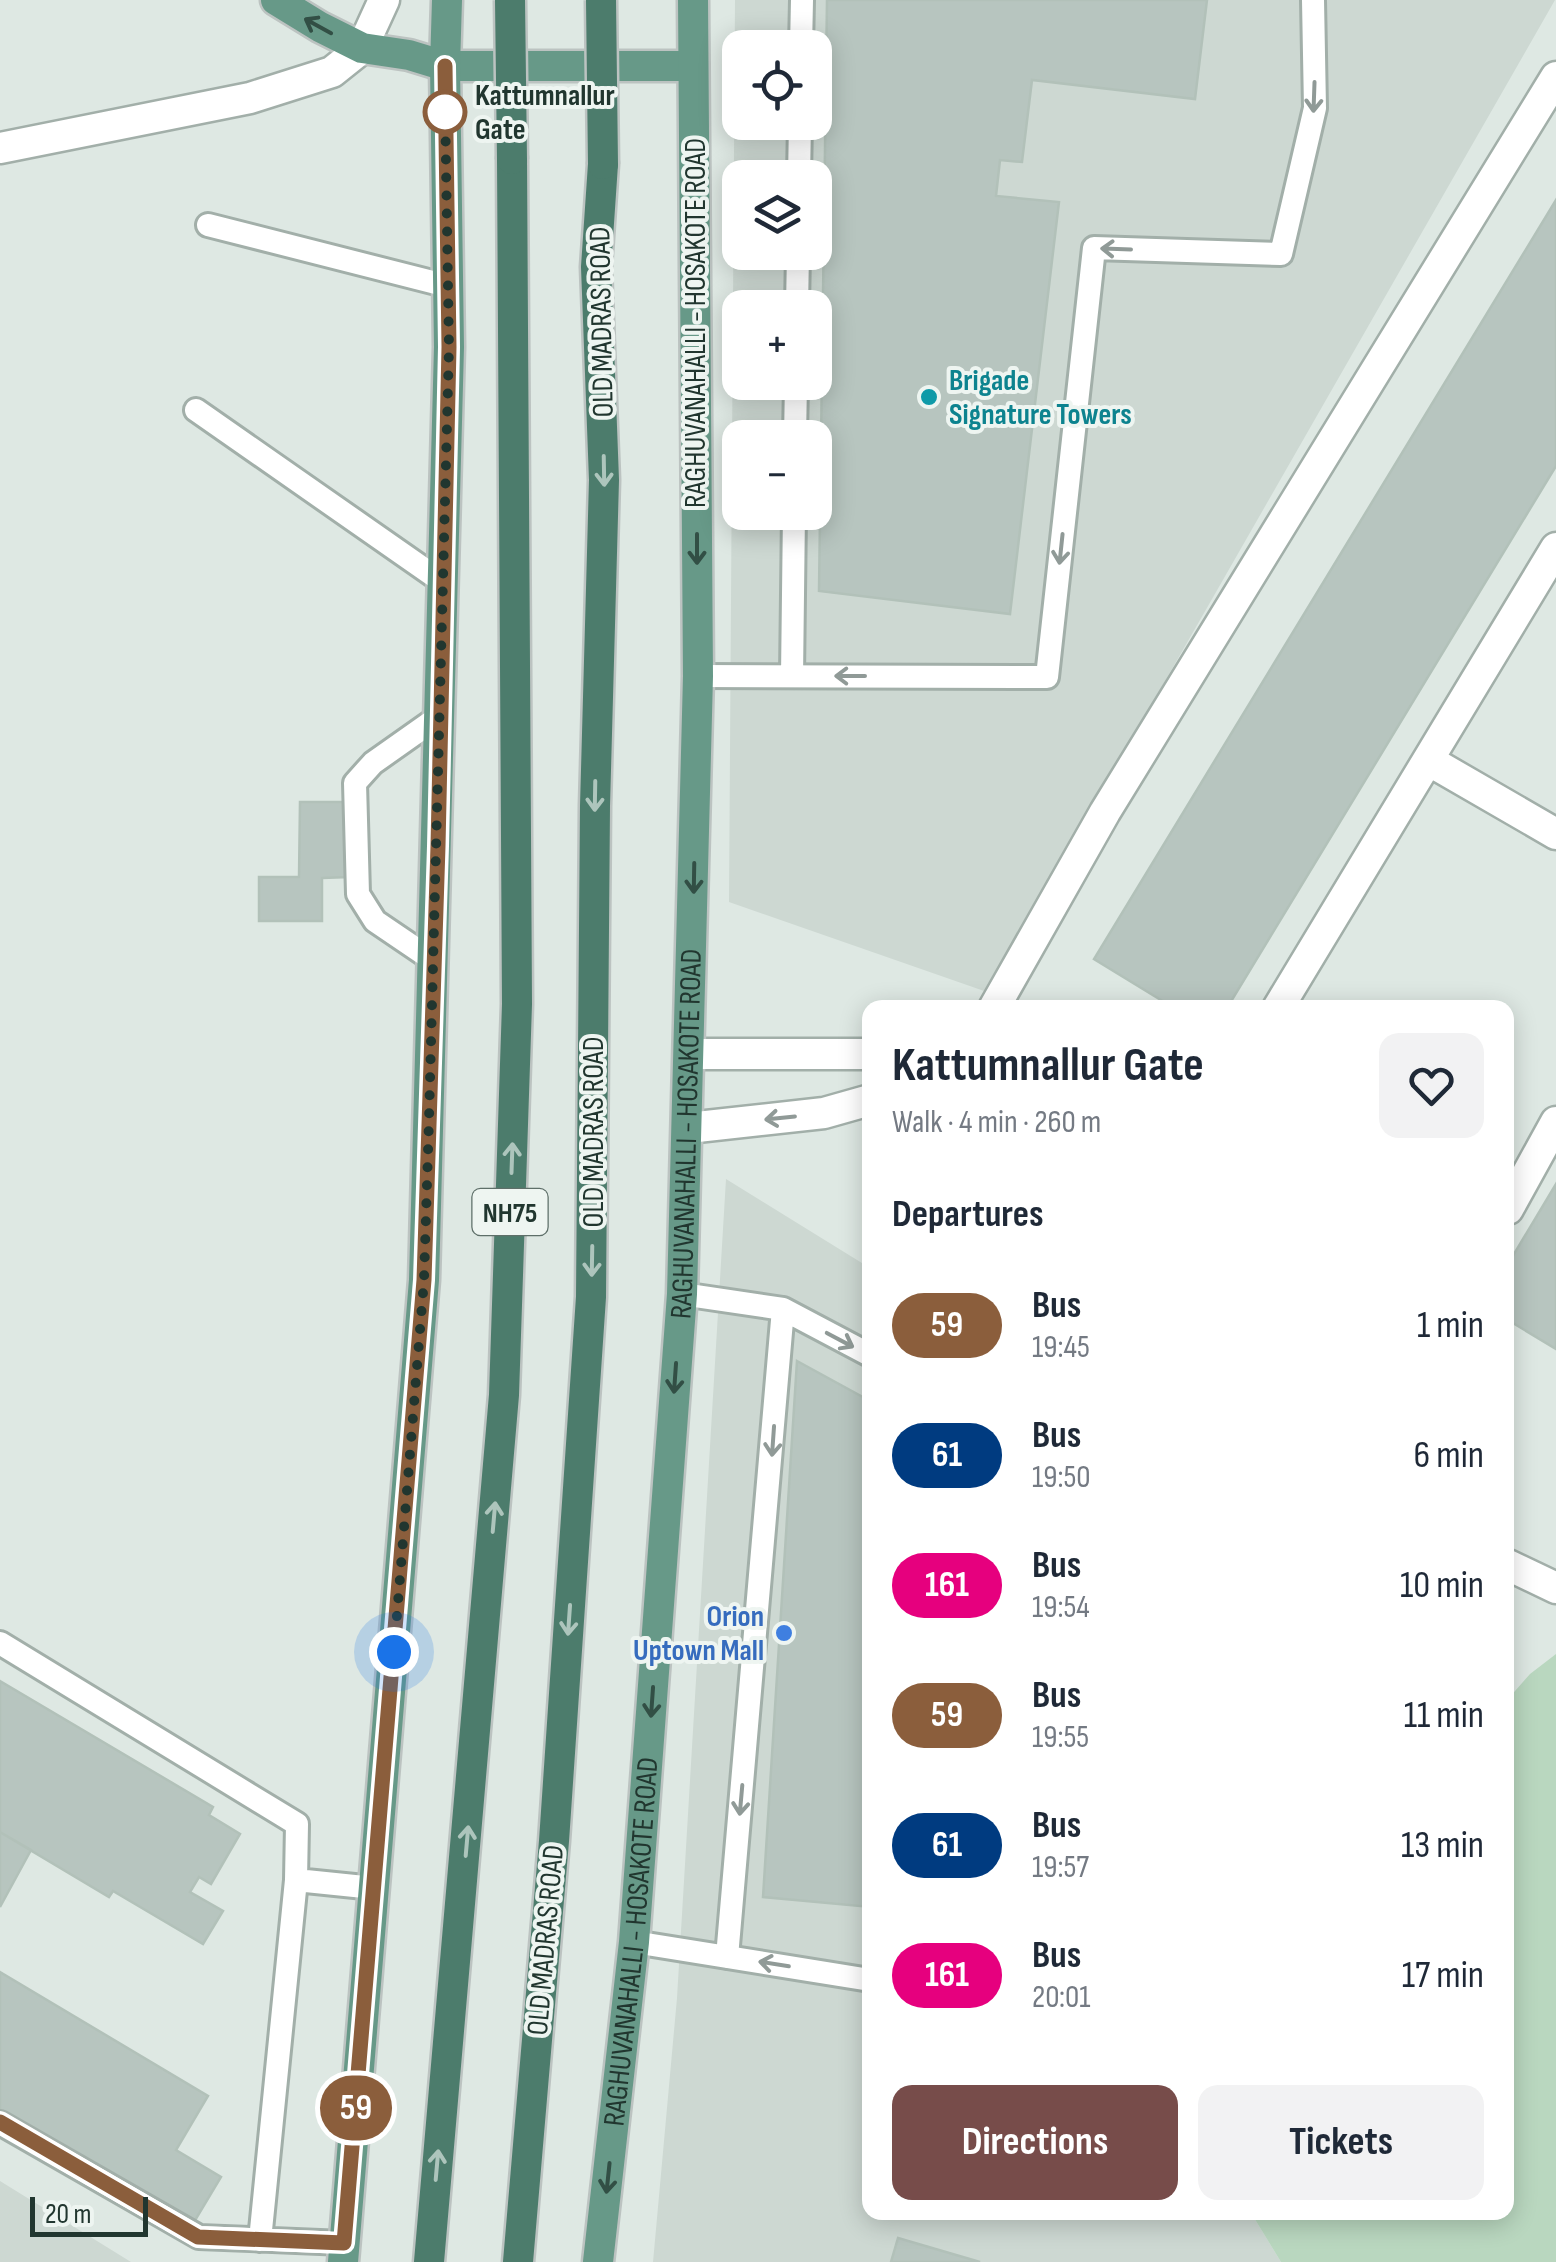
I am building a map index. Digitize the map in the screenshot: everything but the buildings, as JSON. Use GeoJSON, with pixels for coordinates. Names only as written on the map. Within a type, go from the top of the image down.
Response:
{"type":"FeatureCollection","features":[{"type":"Feature","properties":{"kind":"highway","name":"NH75"},"geometry":{"type":"LineString","coordinates":[[428,2262],[504,1395],[516,1004],[510,0]]}},
{"type":"Feature","properties":{"kind":"highway","name":"OLD MADRAS ROAD"},"geometry":{"type":"LineString","coordinates":[[518,2262],[554,1841],[591,1297],[595,806],[604,480],[596,267],[603,164],[601,0]]}},
{"type":"Feature","properties":{"kind":"main road"},"geometry":{"type":"LineString","coordinates":[[276,0],[320,28],[362,48],[409,55],[445,66],[693,66]]}},
{"type":"Feature","properties":{"kind":"main road"},"geometry":{"type":"LineString","coordinates":[[344,2252],[424,1280],[444,583],[447,0]]}},
{"type":"Feature","properties":{"kind":"main road","name":"RAGHUVANAHALLI - HOSAKOTE ROAD"},"geometry":{"type":"LineString","coordinates":[[598,2262],[634,1942],[682,1294],[698,676],[692,0]]}},
{"type":"Feature","properties":{"kind":"street"},"geometry":{"type":"LineString","coordinates":[[0,148],[250,98],[332,72],[362,48],[384,0]]}},
{"type":"Feature","properties":{"kind":"street"},"geometry":{"type":"LineString","coordinates":[[999,1000],[1105,812],[1556,77]]}},
{"type":"Feature","properties":{"kind":"street"},"geometry":{"type":"LineString","coordinates":[[1283,1000],[1556,548]]}},
{"type":"Feature","properties":{"kind":"street"},"geometry":{"type":"LineString","coordinates":[[1428,760],[1556,834]]}},
{"type":"Feature","properties":{"kind":"street"},"geometry":{"type":"LineString","coordinates":[[690,1054],[862,1054]]}},
{"type":"Feature","properties":{"kind":"street"},"geometry":{"type":"LineString","coordinates":[[688,1128],[824,1113],[862,1102]]}},
{"type":"Feature","properties":{"kind":"street"},"geometry":{"type":"LineString","coordinates":[[1514,1198],[1556,1122]]}},
{"type":"Feature","properties":{"kind":"street"},"geometry":{"type":"LineString","coordinates":[[1514,1567],[1556,1588]]}},
{"type":"Feature","properties":{"kind":"lane"},"geometry":{"type":"LineString","coordinates":[[802,0],[802,30]]}},
{"type":"Feature","properties":{"kind":"lane"},"geometry":{"type":"LineString","coordinates":[[698,676],[1046,676],[1094,248],[1280,254],[1315,108],[1313,0]]}},
{"type":"Feature","properties":{"kind":"lane"},"geometry":{"type":"LineString","coordinates":[[208,225],[448,286]]}},
{"type":"Feature","properties":{"kind":"lane"},"geometry":{"type":"LineString","coordinates":[[196,410],[444,583]]}},
{"type":"Feature","properties":{"kind":"lane"},"geometry":{"type":"LineString","coordinates":[[792,676],[794,530]]}},
{"type":"Feature","properties":{"kind":"lane"},"geometry":{"type":"LineString","coordinates":[[434,961],[375,920],[358,894],[355,783],[373,763],[441,715]]}},
{"type":"Feature","properties":{"kind":"lane"},"geometry":{"type":"LineString","coordinates":[[682,1294],[783,1309],[862,1351]]}},
{"type":"Feature","properties":{"kind":"lane"},"geometry":{"type":"LineString","coordinates":[[727,1957],[783,1309]]}},
{"type":"Feature","properties":{"kind":"lane"},"geometry":{"type":"LineString","coordinates":[[0,1643],[297,1824],[296,1880],[260,2240]]}},
{"type":"Feature","properties":{"kind":"lane"},"geometry":{"type":"LineString","coordinates":[[296,1880],[374,1888]]}},
{"type":"Feature","properties":{"kind":"lane"},"geometry":{"type":"LineString","coordinates":[[634,1942],[862,1979]]}},
{"type":"Feature","properties":{"kind":"lane"},"geometry":{"type":"LineString","coordinates":[[0,2122],[198,2237],[260,2240],[344,2252]]}},
{"type":"Feature","properties":{"kind":"shaded area"},"geometry":{"type":"Polygon","coordinates":[[[735,0],[1555,0],[987,992],[729,902],[731,530],[832,530],[832,420],[732,420],[732,400],[832,400],[832,290],[733,290],[733,270],[832,270],[832,160],[734,160],[734,140],[832,140],[832,30],[735,30],[735,0]]]}},
{"type":"Feature","properties":{"kind":"shaded area","name":"Orion Uptown Mall"},"geometry":{"type":"Polygon","coordinates":[[[726,1179],[862,1263],[862,2220],[1255,2220],[1281,2262],[653,2262],[677,1998],[726,1179]]]}},
{"type":"Feature","properties":{"kind":"shaded area"},"geometry":{"type":"Polygon","coordinates":[[[0,2181],[131,2262],[0,2262],[0,2181]]]}},
{"type":"Feature","properties":{"kind":"green space"},"geometry":{"type":"Polygon","coordinates":[[[1556,1654],[1556,2262],[1281,2262],[1255,2220],[1514,2220],[1514,1692],[1556,1654]]]}},
{"type":"Feature","properties":{"kind":"bus line","name":"59"},"geometry":{"type":"LineString","coordinates":[[0,2122],[198,2237],[344,2243],[424,1280],[449,347],[445,66]]}},
{"type":"Feature","properties":{"kind":"place","name":"Kattumnallur Gate"},"geometry":{"type":"Point","coordinates":[445,112]}},
{"type":"Feature","properties":{"kind":"place","name":"Brigade Signature Towers"},"geometry":{"type":"Point","coordinates":[929,397]}},
{"type":"Feature","properties":{"kind":"place","name":"Orion Uptown Mall"},"geometry":{"type":"Point","coordinates":[784,1633]}},
{"type":"Feature","properties":{"kind":"route"},"geometry":{"type":"LineString","coordinates":[[394,1652],[424,1280],[449,347],[445,103],[445,112]]}}]}
